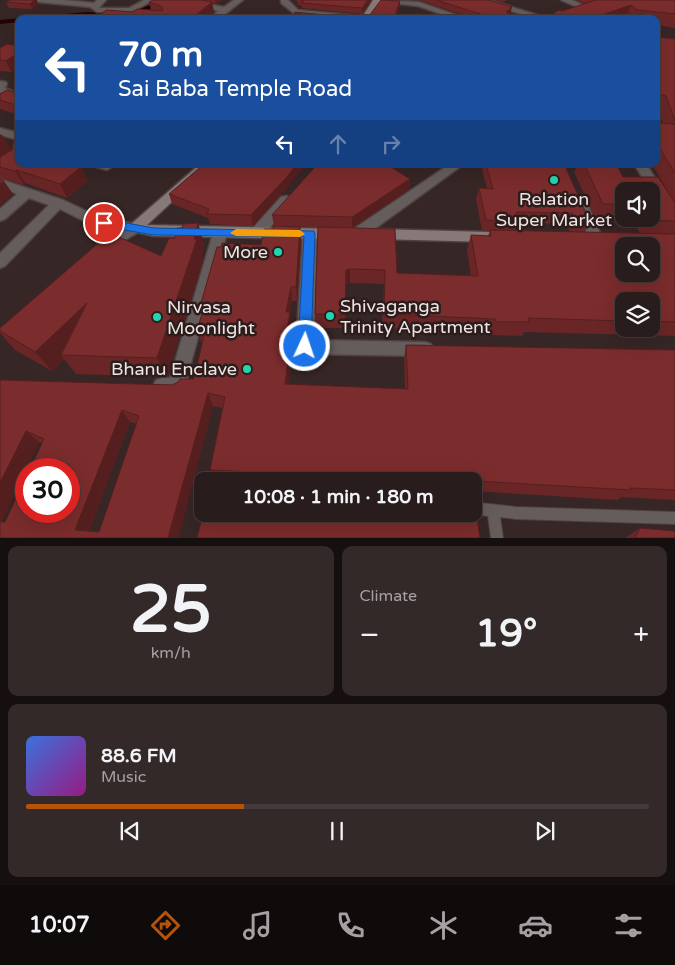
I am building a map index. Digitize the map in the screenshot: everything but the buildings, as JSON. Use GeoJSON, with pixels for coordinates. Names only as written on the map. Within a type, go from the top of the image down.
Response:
{"type":"FeatureCollection","features":[{"type":"Feature","properties":{"kind":"street"},"geometry":{"type":"LineString","coordinates":[[36,0],[92,4]]}},
{"type":"Feature","properties":{"kind":"street"},"geometry":{"type":"LineString","coordinates":[[102,0],[94,7],[97,10],[131,10],[150,0]]}},
{"type":"Feature","properties":{"kind":"street"},"geometry":{"type":"LineString","coordinates":[[173,0],[225,10]]}},
{"type":"Feature","properties":{"kind":"street"},"geometry":{"type":"LineString","coordinates":[[218,15],[239,0]]}},
{"type":"Feature","properties":{"kind":"street"},"geometry":{"type":"LineString","coordinates":[[366,15],[375,0],[419,4],[451,15]]}},
{"type":"Feature","properties":{"kind":"street"},"geometry":{"type":"LineString","coordinates":[[481,0],[532,15]]}},
{"type":"Feature","properties":{"kind":"street"},"geometry":{"type":"LineString","coordinates":[[565,0],[588,10],[616,0]]}},
{"type":"Feature","properties":{"kind":"street"},"geometry":{"type":"LineString","coordinates":[[284,1],[296,12],[313,15]]}},
{"type":"Feature","properties":{"kind":"street"},"geometry":{"type":"LineString","coordinates":[[0,84],[2,84],[0,89],[4,93],[15,97]]}},
{"type":"Feature","properties":{"kind":"street"},"geometry":{"type":"LineString","coordinates":[[0,131],[15,136]]}},
{"type":"Feature","properties":{"kind":"street"},"geometry":{"type":"LineString","coordinates":[[88,261],[120,236],[135,228],[204,167]]}},
{"type":"Feature","properties":{"kind":"street"},"geometry":{"type":"LineString","coordinates":[[357,234],[454,167]]}},
{"type":"Feature","properties":{"kind":"street"},"geometry":{"type":"LineString","coordinates":[[642,167],[675,219]]}},
{"type":"Feature","properties":{"kind":"street"},"geometry":{"type":"LineString","coordinates":[[0,183],[58,204],[93,220],[115,226],[154,231],[506,238]]}},
{"type":"Feature","properties":{"kind":"street"},"geometry":{"type":"LineString","coordinates":[[574,189],[601,240],[576,240]]}},
{"type":"Feature","properties":{"kind":"street"},"geometry":{"type":"LineString","coordinates":[[257,233],[295,190]]}},
{"type":"Feature","properties":{"kind":"street"},"geometry":{"type":"LineString","coordinates":[[0,216],[26,193]]}},
{"type":"Feature","properties":{"kind":"street"},"geometry":{"type":"LineString","coordinates":[[0,262],[58,204]]}},
{"type":"Feature","properties":{"kind":"street"},"geometry":{"type":"LineString","coordinates":[[148,386],[178,387],[180,370],[220,233]]}},
{"type":"Feature","properties":{"kind":"street"},"geometry":{"type":"LineString","coordinates":[[310,234],[305,346],[441,350]]}},
{"type":"Feature","properties":{"kind":"lane"},"geometry":{"type":"LineString","coordinates":[[482,509],[516,513],[675,518]]}},
{"type":"Feature","properties":{"kind":"lane"},"geometry":{"type":"LineString","coordinates":[[493,510],[497,538]]}},
{"type":"Feature","properties":{"kind":"shaded area"},"geometry":{"type":"Polygon","coordinates":[[[157,0],[151,9],[137,15],[54,15],[87,12],[127,14],[150,5],[157,0]]]}},
{"type":"Feature","properties":{"kind":"shaded area"},"geometry":{"type":"Polygon","coordinates":[[[15,19],[15,22],[0,24],[0,20],[15,19]]]}},
{"type":"Feature","properties":{"kind":"slow traffic"},"geometry":{"type":"LineString","coordinates":[[236,233],[300,234]]}},
{"type":"Feature","properties":{"kind":"place","name":"Relation Super Market"},"geometry":{"type":"Point","coordinates":[554,180]}},
{"type":"Feature","properties":{"kind":"place","name":"More"},"geometry":{"type":"Point","coordinates":[278,252]}},
{"type":"Feature","properties":{"kind":"place","name":"Shivaganga Trinity Apartment"},"geometry":{"type":"Point","coordinates":[330,316]}},
{"type":"Feature","properties":{"kind":"place","name":"Nirvasa Moonlight"},"geometry":{"type":"Point","coordinates":[157,317]}},
{"type":"Feature","properties":{"kind":"place","name":"Bhanu Enclave"},"geometry":{"type":"Point","coordinates":[247,369]}},
{"type":"Feature","properties":{"kind":"route"},"geometry":{"type":"LineString","coordinates":[[104,223],[154,231],[310,234],[305,346]]}}]}
